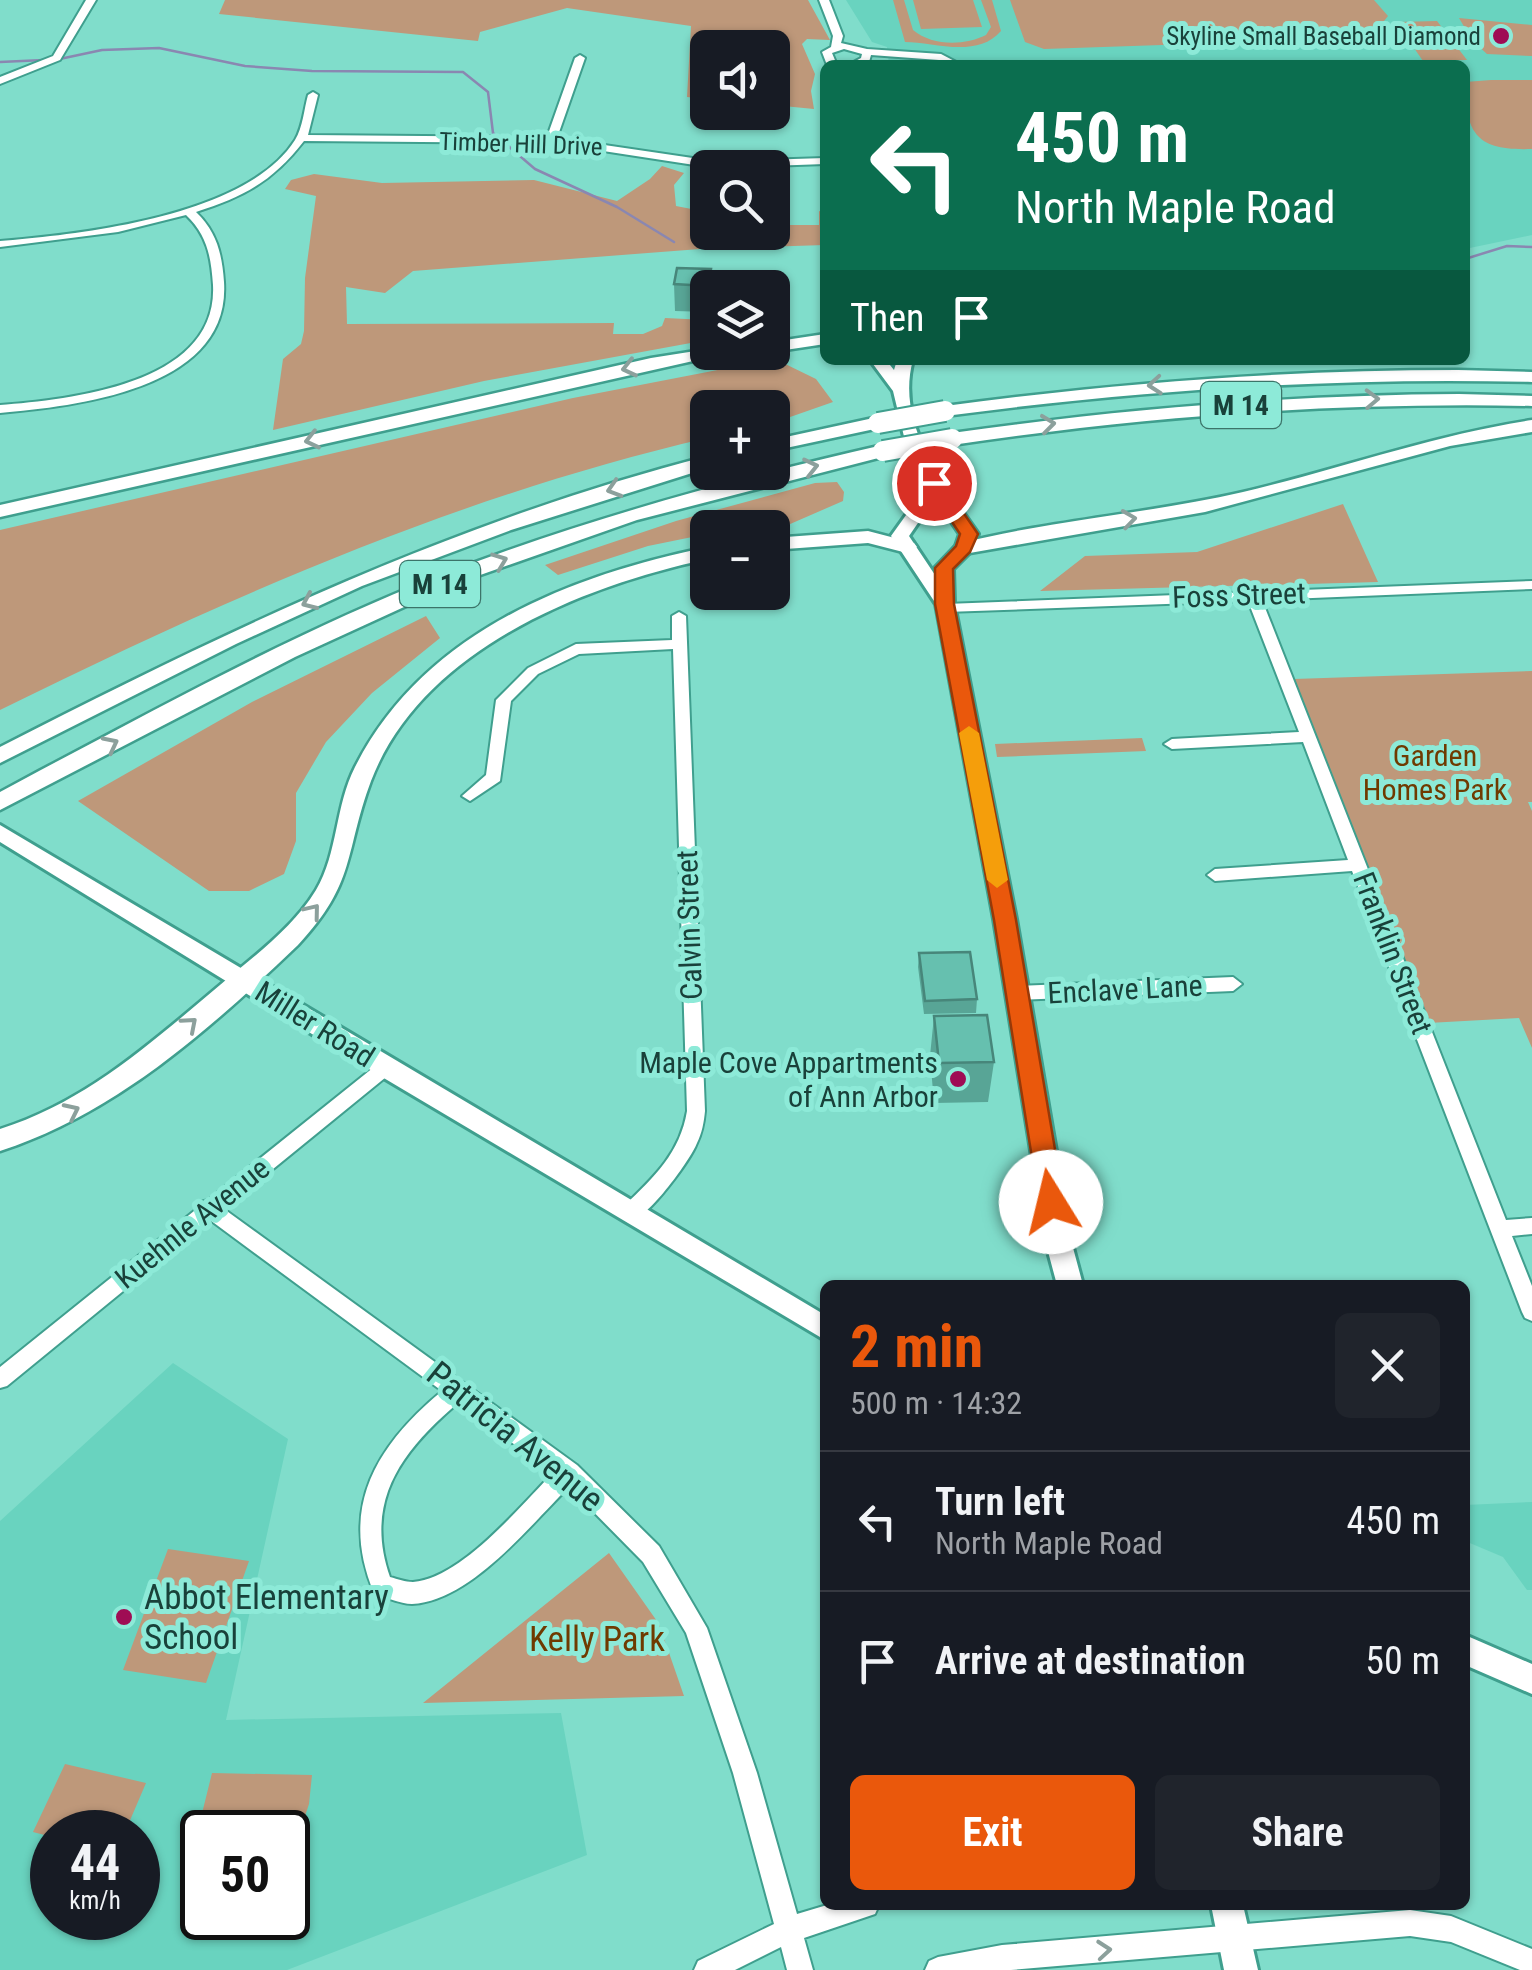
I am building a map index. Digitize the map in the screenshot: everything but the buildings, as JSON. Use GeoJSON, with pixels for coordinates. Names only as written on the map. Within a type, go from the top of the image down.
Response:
{"type":"FeatureCollection","features":[{"type":"Feature","properties":{"kind":"highway"},"geometry":{"type":"LineString","coordinates":[[790,344],[820,340]]}},
{"type":"Feature","properties":{"kind":"highway"},"geometry":{"type":"LineString","coordinates":[[0,511],[690,357]]}},
{"type":"Feature","properties":{"kind":"highway"},"geometry":{"type":"LineString","coordinates":[[1439,365],[1532,374]]}},
{"type":"Feature","properties":{"kind":"highway","name":"M 14"},"geometry":{"type":"LineString","coordinates":[[790,442],[945,411],[1219,380],[1532,374]]}},
{"type":"Feature","properties":{"kind":"highway","name":"M 14"},"geometry":{"type":"LineString","coordinates":[[0,802],[386,606],[524,552],[739,485],[952,438],[1092,418],[1249,404],[1385,398],[1532,401]]}},
{"type":"Feature","properties":{"kind":"highway"},"geometry":{"type":"LineString","coordinates":[[960,550],[1010,536],[1207,506],[1442,441],[1532,426]]}},
{"type":"Feature","properties":{"kind":"highway","name":"M 14"},"geometry":{"type":"LineString","coordinates":[[0,756],[197,654],[392,567],[507,524],[690,468]]}},
{"type":"Feature","properties":{"kind":"highway"},"geometry":{"type":"LineString","coordinates":[[790,543],[868,537],[908,548]]}},
{"type":"Feature","properties":{"kind":"highway"},"geometry":{"type":"LineString","coordinates":[[0,1140],[85,1105],[137,1070],[278,949],[324,897],[342,855],[353,800],[365,769],[406,702],[438,674],[533,609],[622,575],[690,558]]}},
{"type":"Feature","properties":{"kind":"main road"},"geometry":{"type":"LineString","coordinates":[[882,365],[902,392]]}},
{"type":"Feature","properties":{"kind":"main road"},"geometry":{"type":"LineString","coordinates":[[905,365],[902,392],[924,496],[900,536],[945,606]]}},
{"type":"Feature","properties":{"kind":"main road"},"geometry":{"type":"LineString","coordinates":[[920,463],[969,534],[942,574],[945,606],[1059,1244],[1069,1280]]}},
{"type":"Feature","properties":{"kind":"main road"},"geometry":{"type":"LineString","coordinates":[[909,521],[939,516],[959,522]]}},
{"type":"Feature","properties":{"kind":"main road"},"geometry":{"type":"LineString","coordinates":[[908,548],[926,556],[960,550]]}},
{"type":"Feature","properties":{"kind":"main road","name":"Miller Road"},"geometry":{"type":"LineString","coordinates":[[1,833],[385,1068],[820,1326]]}},
{"type":"Feature","properties":{"kind":"main road"},"geometry":{"type":"LineString","coordinates":[[1470,1652],[1532,1678]]}},
{"type":"Feature","properties":{"kind":"main road"},"geometry":{"type":"LineString","coordinates":[[1227,1910],[1237,1954]]}},
{"type":"Feature","properties":{"kind":"street"},"geometry":{"type":"LineString","coordinates":[[0,81],[57,58],[91,0]]}},
{"type":"Feature","properties":{"kind":"street"},"geometry":{"type":"LineString","coordinates":[[824,0],[838,36],[836,47]]}},
{"type":"Feature","properties":{"kind":"street"},"geometry":{"type":"LineString","coordinates":[[830,13],[860,58]]}},
{"type":"Feature","properties":{"kind":"street"},"geometry":{"type":"LineString","coordinates":[[836,47],[860,58],[918,60]]}},
{"type":"Feature","properties":{"kind":"street"},"geometry":{"type":"LineString","coordinates":[[830,60],[827,52],[836,47]]}},
{"type":"Feature","properties":{"kind":"street"},"geometry":{"type":"LineString","coordinates":[[551,140],[580,58]]}},
{"type":"Feature","properties":{"kind":"street"},"geometry":{"type":"LineString","coordinates":[[0,244],[104,232],[189,212],[259,179],[302,138],[313,95]]}},
{"type":"Feature","properties":{"kind":"street","name":"Timber Hill Drive"},"geometry":{"type":"LineString","coordinates":[[302,138],[551,140],[690,159]]}},
{"type":"Feature","properties":{"kind":"street","name":"Timber Hill Drive"},"geometry":{"type":"LineString","coordinates":[[790,162],[820,161]]}},
{"type":"Feature","properties":{"kind":"street"},"geometry":{"type":"LineString","coordinates":[[790,172],[820,172]]}},
{"type":"Feature","properties":{"kind":"street"},"geometry":{"type":"LineString","coordinates":[[0,409],[99,396],[170,368],[192,352],[217,315],[219,294],[217,252],[212,236],[189,212]]}},
{"type":"Feature","properties":{"kind":"street","name":"Foss Street"},"geometry":{"type":"LineString","coordinates":[[945,606],[1532,585]]}},
{"type":"Feature","properties":{"kind":"street","name":"Franklin Street"},"geometry":{"type":"LineString","coordinates":[[1253,595],[1532,1312]]}},
{"type":"Feature","properties":{"kind":"street","name":"Calvin Street"},"geometry":{"type":"LineString","coordinates":[[632,1211],[684,1157],[695,1130],[680,616]]}},
{"type":"Feature","properties":{"kind":"street"},"geometry":{"type":"LineString","coordinates":[[470,796],[494,777],[504,700],[533,672],[576,648],[680,644]]}},
{"type":"Feature","properties":{"kind":"street"},"geometry":{"type":"LineString","coordinates":[[1172,744],[1309,737]]}},
{"type":"Feature","properties":{"kind":"street"},"geometry":{"type":"LineString","coordinates":[[1215,875],[1360,866]]}},
{"type":"Feature","properties":{"kind":"street","name":"Enclave Lane"},"geometry":{"type":"LineString","coordinates":[[1017,994],[1233,984]]}},
{"type":"Feature","properties":{"kind":"street","name":"Kuehnle Avenue"},"geometry":{"type":"LineString","coordinates":[[0,1379],[385,1068]]}},
{"type":"Feature","properties":{"kind":"street","name":"Patricia Avenue"},"geometry":{"type":"LineString","coordinates":[[208,1208],[569,1472],[651,1554],[696,1628],[745,1773],[800,1970]]}},
{"type":"Feature","properties":{"kind":"street"},"geometry":{"type":"LineString","coordinates":[[1500,1229],[1532,1226]]}},
{"type":"Feature","properties":{"kind":"street"},"geometry":{"type":"LineString","coordinates":[[459,1388],[403,1439],[386,1470],[370,1532],[372,1562],[382,1585],[410,1593],[437,1588],[467,1569],[569,1472]]}},
{"type":"Feature","properties":{"kind":"street"},"geometry":{"type":"LineString","coordinates":[[707,1970],[791,1928],[850,1910]]}},
{"type":"Feature","properties":{"kind":"street"},"geometry":{"type":"LineString","coordinates":[[938,1970],[1002,1958],[1237,1954],[1410,1923],[1451,1929],[1532,1962]]}},
{"type":"Feature","properties":{"kind":"shaded area"},"geometry":{"type":"Polygon","coordinates":[[[846,0],[1532,0],[1532,235],[1470,248],[1470,60],[888,60],[887,47],[872,42],[846,0]]]}},
{"type":"Feature","properties":{"kind":"shaded area","name":"Abbot Elementary School"},"geometry":{"type":"Polygon","coordinates":[[[173,1363],[288,1439],[226,1720],[561,1713],[587,1855],[287,1970],[0,1970],[0,1521],[173,1363]]]}},
{"type":"Feature","properties":{"kind":"shaded area"},"geometry":{"type":"Polygon","coordinates":[[[1532,1502],[1532,1590],[1527,1590],[1503,1557],[1470,1543],[1470,1505],[1532,1502]]]}},
{"type":"Feature","properties":{"kind":"green space"},"geometry":{"type":"Polygon","coordinates":[[[225,0],[808,0],[830,40],[807,39],[802,44],[815,74],[811,91],[814,109],[790,107],[790,30],[691,30],[691,26],[567,8],[480,32],[478,41],[219,14],[225,0]]]}},
{"type":"Feature","properties":{"kind":"green space"},"geometry":{"type":"Polygon","coordinates":[[[893,0],[904,0],[913,30],[939,42],[986,35],[991,27],[981,0],[992,0],[1001,31],[991,40],[967,47],[905,42],[893,0]]]}},
{"type":"Feature","properties":{"kind":"green space"},"geometry":{"type":"Polygon","coordinates":[[[913,0],[973,0],[982,27],[921,29],[913,0]]]}},
{"type":"Feature","properties":{"kind":"green space"},"geometry":{"type":"Polygon","coordinates":[[[1010,0],[1374,0],[1388,16],[1384,21],[1394,37],[1044,49],[1025,42],[1010,0]]]}},
{"type":"Feature","properties":{"kind":"green space","name":"Skyline Small Baseball Diamond"},"geometry":{"type":"Polygon","coordinates":[[[1459,18],[1532,25],[1532,56],[1487,54],[1472,40],[1459,18]]]}},
{"type":"Feature","properties":{"kind":"green space"},"geometry":{"type":"Polygon","coordinates":[[[1437,21],[1467,60],[1422,60],[1396,22],[1437,21]]]}},
{"type":"Feature","properties":{"kind":"green space"},"geometry":{"type":"Polygon","coordinates":[[[690,44],[690,97],[687,97],[690,44]]]}},
{"type":"Feature","properties":{"kind":"green space"},"geometry":{"type":"Polygon","coordinates":[[[1532,80],[1532,149],[1499,147],[1478,136],[1470,121],[1470,82],[1532,80]]]}},
{"type":"Feature","properties":{"kind":"green space"},"geometry":{"type":"Polygon","coordinates":[[[662,166],[684,173],[674,185],[676,206],[690,209],[690,250],[413,271],[385,293],[346,287],[347,324],[614,323],[613,334],[643,334],[662,326],[665,318],[690,319],[690,343],[484,381],[273,430],[283,359],[301,344],[304,331],[305,278],[316,196],[285,189],[291,180],[314,174],[382,183],[534,180],[617,201],[662,166]]]}},
{"type":"Feature","properties":{"kind":"green space"},"geometry":{"type":"Polygon","coordinates":[[[820,211],[820,245],[790,246],[790,225],[819,225],[820,211]]]}},
{"type":"Feature","properties":{"kind":"green space"},"geometry":{"type":"Polygon","coordinates":[[[790,366],[816,379],[833,402],[790,417],[790,390],[690,390],[690,442],[524,489],[346,553],[172,628],[0,710],[0,530],[573,398],[718,370],[790,370],[790,366]]]}},
{"type":"Feature","properties":{"kind":"green space"},"geometry":{"type":"Polygon","coordinates":[[[837,482],[844,492],[843,501],[790,524],[790,510],[716,510],[790,490],[837,482]]]}},
{"type":"Feature","properties":{"kind":"green space"},"geometry":{"type":"Polygon","coordinates":[[[1343,504],[1378,582],[1040,591],[1085,556],[1197,552],[1343,504]]]}},
{"type":"Feature","properties":{"kind":"green space"},"geometry":{"type":"Polygon","coordinates":[[[690,517],[690,537],[648,546],[558,575],[545,565],[690,517]]]}},
{"type":"Feature","properties":{"kind":"green space"},"geometry":{"type":"Polygon","coordinates":[[[426,616],[440,638],[372,693],[326,742],[296,793],[296,841],[284,874],[249,891],[209,891],[78,801],[252,702],[426,616]]]}},
{"type":"Feature","properties":{"kind":"green space","name":"Garden Homes Park"},"geometry":{"type":"Polygon","coordinates":[[[1532,671],[1532,802],[1528,802],[1532,811],[1532,1048],[1519,1018],[1428,1023],[1294,679],[1532,671]]]}},
{"type":"Feature","properties":{"kind":"green space"},"geometry":{"type":"Polygon","coordinates":[[[1142,738],[1146,751],[997,757],[995,744],[1142,738]]]}},
{"type":"Feature","properties":{"kind":"green space"},"geometry":{"type":"Polygon","coordinates":[[[168,1549],[249,1561],[206,1683],[123,1670],[168,1549]]]}},
{"type":"Feature","properties":{"kind":"green space","name":"Kelly Park"},"geometry":{"type":"Polygon","coordinates":[[[609,1553],[659,1624],[684,1696],[423,1703],[609,1553]]]}},
{"type":"Feature","properties":{"kind":"green space"},"geometry":{"type":"Polygon","coordinates":[[[65,1764],[146,1783],[134,1810],[43,1810],[65,1764]]]}},
{"type":"Feature","properties":{"kind":"green space"},"geometry":{"type":"Polygon","coordinates":[[[212,1773],[312,1775],[307,1810],[203,1810],[212,1773]]]}},
{"type":"Feature","properties":{"kind":"waterway"},"geometry":{"type":"LineString","coordinates":[[55,60],[102,50],[159,48],[245,66],[312,71],[463,72],[488,92],[493,133],[535,169],[617,207],[674,242]]}},
{"type":"Feature","properties":{"kind":"waterway"},"geometry":{"type":"LineString","coordinates":[[0,62],[44,60]]}},
{"type":"Feature","properties":{"kind":"waterway"},"geometry":{"type":"LineString","coordinates":[[1470,257],[1507,246],[1532,247]]}},
{"type":"Feature","properties":{"kind":"slow traffic"},"geometry":{"type":"LineString","coordinates":[[969,733],[997,880]]}},
{"type":"Feature","properties":{"kind":"place","name":"Skyline Small Baseball Diamond"},"geometry":{"type":"Point","coordinates":[1501,36]}},
{"type":"Feature","properties":{"kind":"place","name":"Maple Cove Appartments of Ann Arbor"},"geometry":{"type":"Point","coordinates":[958,1079]}},
{"type":"Feature","properties":{"kind":"place","name":"Abbot Elementary School"},"geometry":{"type":"Point","coordinates":[124,1617]}},
{"type":"Feature","properties":{"kind":"route"},"geometry":{"type":"LineString","coordinates":[[934,483],[969,534],[964,548],[944,568],[945,604],[1005,920],[1051,1202]]}}]}
